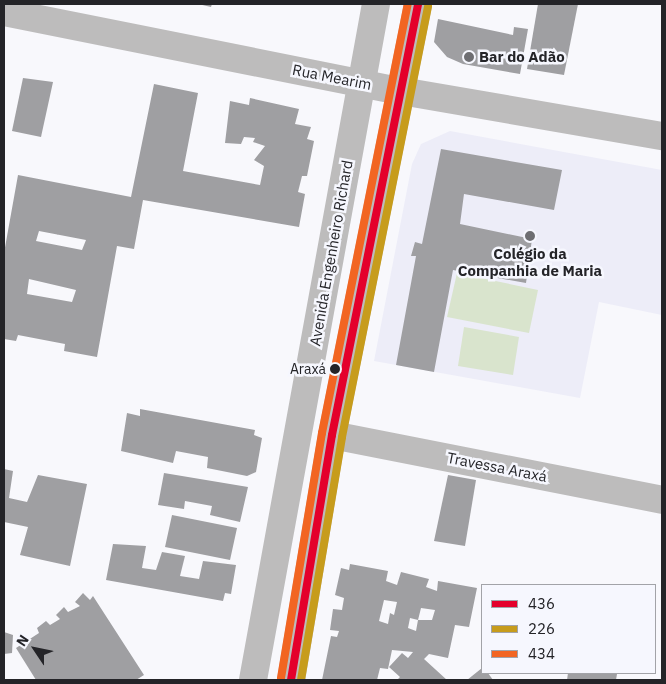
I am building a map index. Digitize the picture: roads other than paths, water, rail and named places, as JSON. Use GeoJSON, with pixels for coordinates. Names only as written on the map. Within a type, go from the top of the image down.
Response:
{"type":"FeatureCollection","features":[{"type":"Feature","properties":{"kind":"street","name":"Avenida Engenheiro Richard"},"geometry":{"type":"LineString","coordinates":[[253,680],[376,4]]}},
{"type":"Feature","properties":{"kind":"street"},"geometry":{"type":"LineString","coordinates":[[291,680],[332,435],[418,4]]}},
{"type":"Feature","properties":{"kind":"street","name":"Rua Mearim"},"geometry":{"type":"LineString","coordinates":[[4,12],[401,91],[662,136]]}},
{"type":"Feature","properties":{"kind":"street","name":"Travessa Araxá"},"geometry":{"type":"LineString","coordinates":[[332,435],[662,500]]}},
{"type":"Feature","properties":{"kind":"place","name":"Bar do Adão"},"geometry":{"type":"Point","coordinates":[469,57]}},
{"type":"Feature","properties":{"kind":"place","name":"Colégio da Companhia de Maria"},"geometry":{"type":"Point","coordinates":[530,236]}},
{"type":"Feature","properties":{"kind":"place","name":"Araxá"},"geometry":{"type":"Point","coordinates":[335,369]}}]}
